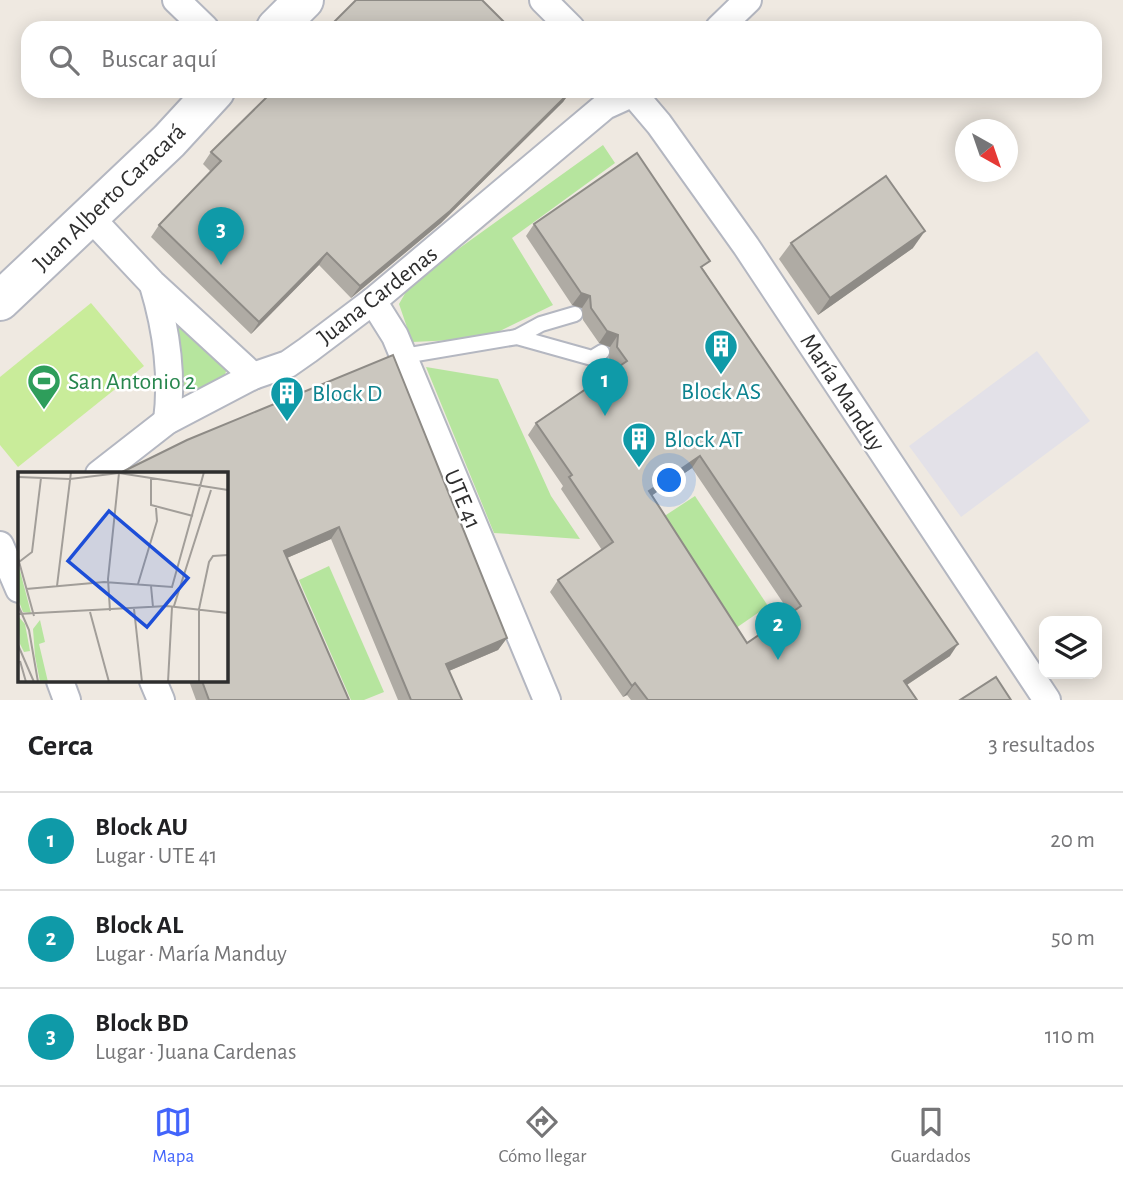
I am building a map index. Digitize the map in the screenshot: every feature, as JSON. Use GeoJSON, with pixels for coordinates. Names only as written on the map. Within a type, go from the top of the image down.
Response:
{"type":"FeatureCollection","features":[{"type":"Feature","properties":{"kind":"street"},"geometry":{"type":"LineString","coordinates":[[176,0],[198,21]]}},
{"type":"Feature","properties":{"kind":"street"},"geometry":{"type":"LineString","coordinates":[[283,21],[304,0]]}},
{"type":"Feature","properties":{"kind":"street"},"geometry":{"type":"LineString","coordinates":[[543,0],[563,21]]}},
{"type":"Feature","properties":{"kind":"street"},"geometry":{"type":"LineString","coordinates":[[726,21],[748,0]]}},
{"type":"Feature","properties":{"kind":"street","name":"Juan Alberto Caracará"},"geometry":{"type":"LineString","coordinates":[[0,301],[90,217],[208,98]]}},
{"type":"Feature","properties":{"kind":"street","name":"Juana Cardenas"},"geometry":{"type":"LineString","coordinates":[[102,472],[167,421],[253,376],[288,364],[373,301],[605,106],[622,98]]}},
{"type":"Feature","properties":{"kind":"street","name":"María Manduy"},"geometry":{"type":"LineString","coordinates":[[639,98],[746,246],[1047,700]]}},
{"type":"Feature","properties":{"kind":"street"},"geometry":{"type":"LineString","coordinates":[[90,217],[152,284],[253,376]]}},
{"type":"Feature","properties":{"kind":"street"},"geometry":{"type":"LineString","coordinates":[[152,284],[165,323],[172,386],[167,421]]}},
{"type":"Feature","properties":{"kind":"street","name":"UTE 41"},"geometry":{"type":"LineString","coordinates":[[373,301],[404,356],[547,700]]}},
{"type":"Feature","properties":{"kind":"street"},"geometry":{"type":"LineString","coordinates":[[0,545],[18,587]]}},
{"type":"Feature","properties":{"kind":"street"},"geometry":{"type":"LineString","coordinates":[[60,682],[67,700]]}},
{"type":"Feature","properties":{"kind":"street"},"geometry":{"type":"LineString","coordinates":[[153,682],[161,700]]}},
{"type":"Feature","properties":{"kind":"lane"},"geometry":{"type":"LineString","coordinates":[[404,356],[517,337],[541,324],[575,314]]}},
{"type":"Feature","properties":{"kind":"lane"},"geometry":{"type":"LineString","coordinates":[[517,337],[592,358],[603,352]]}},
{"type":"Feature","properties":{"kind":"shaded area"},"geometry":{"type":"Polygon","coordinates":[[[1037,351],[1090,421],[961,517],[909,446],[1037,351]]]}},
{"type":"Feature","properties":{"kind":"green space"},"geometry":{"type":"Polygon","coordinates":[[[603,145],[615,163],[512,238],[553,305],[498,332],[455,340],[412,342],[399,304],[411,283],[603,145]]]}},
{"type":"Feature","properties":{"kind":"green space","name":"San Antonio 2"},"geometry":{"type":"Polygon","coordinates":[[[91,303],[144,366],[18,467],[0,445],[0,377],[91,303]]]}},
{"type":"Feature","properties":{"kind":"green space"},"geometry":{"type":"Polygon","coordinates":[[[183,323],[227,368],[224,378],[194,392],[182,386],[177,325],[183,323]]]}},
{"type":"Feature","properties":{"kind":"green space"},"geometry":{"type":"Polygon","coordinates":[[[426,367],[498,379],[551,496],[580,539],[494,533],[426,367]]]}},
{"type":"Feature","properties":{"kind":"green space"},"geometry":{"type":"Polygon","coordinates":[[[695,496],[768,606],[736,628],[663,517],[695,496]]]}},
{"type":"Feature","properties":{"kind":"green space"},"geometry":{"type":"Polygon","coordinates":[[[329,566],[384,692],[364,700],[351,700],[299,580],[329,566]]]}},
{"type":"Feature","properties":{"kind":"building"},"geometry":{"type":"Polygon","coordinates":[[[356,0],[482,0],[503,21],[335,21],[356,0]]]}},
{"type":"Feature","properties":{"kind":"building"},"geometry":{"type":"Polygon","coordinates":[[[266,98],[564,98],[450,211],[360,286],[327,253],[259,322],[159,225],[221,161],[211,152],[266,98]]]}},
{"type":"Feature","properties":{"kind":"building"},"geometry":{"type":"Polygon","coordinates":[[[637,153],[710,261],[701,267],[958,644],[904,681],[917,700],[648,700],[635,683],[632,686],[558,580],[613,542],[536,423],[627,361],[617,347],[618,335],[607,331],[591,308],[590,296],[581,293],[534,224],[637,153]],[[700,456],[649,491],[747,643],[801,606],[700,456]]]}},
{"type":"Feature","properties":{"kind":"building"},"geometry":{"type":"Polygon","coordinates":[[[886,176],[925,231],[830,298],[791,243],[886,176]]]}},
{"type":"Feature","properties":{"kind":"building"},"geometry":{"type":"Polygon","coordinates":[[[393,355],[507,638],[446,664],[462,700],[411,700],[339,527],[284,551],[349,700],[209,700],[202,682],[228,682],[228,472],[122,472],[187,440],[393,355]]]}},
{"type":"Feature","properties":{"kind":"building"},"geometry":{"type":"Polygon","coordinates":[[[996,677],[1011,700],[960,700],[996,677]]]}},
{"type":"Feature","properties":{"kind":"place","name":"Block BD"},"geometry":{"type":"Point","coordinates":[221,265]}},
{"type":"Feature","properties":{"kind":"place","name":"Block AS"},"geometry":{"type":"Point","coordinates":[721,376]}},
{"type":"Feature","properties":{"kind":"place","name":"San Antonio 2"},"geometry":{"type":"Point","coordinates":[44,411]}},
{"type":"Feature","properties":{"kind":"place","name":"Block AU"},"geometry":{"type":"Point","coordinates":[605,416]}},
{"type":"Feature","properties":{"kind":"place","name":"Block D"},"geometry":{"type":"Point","coordinates":[287,423]}},
{"type":"Feature","properties":{"kind":"place","name":"Block AT"},"geometry":{"type":"Point","coordinates":[639,469]}},
{"type":"Feature","properties":{"kind":"place","name":"Block AL"},"geometry":{"type":"Point","coordinates":[778,660]}}]}
